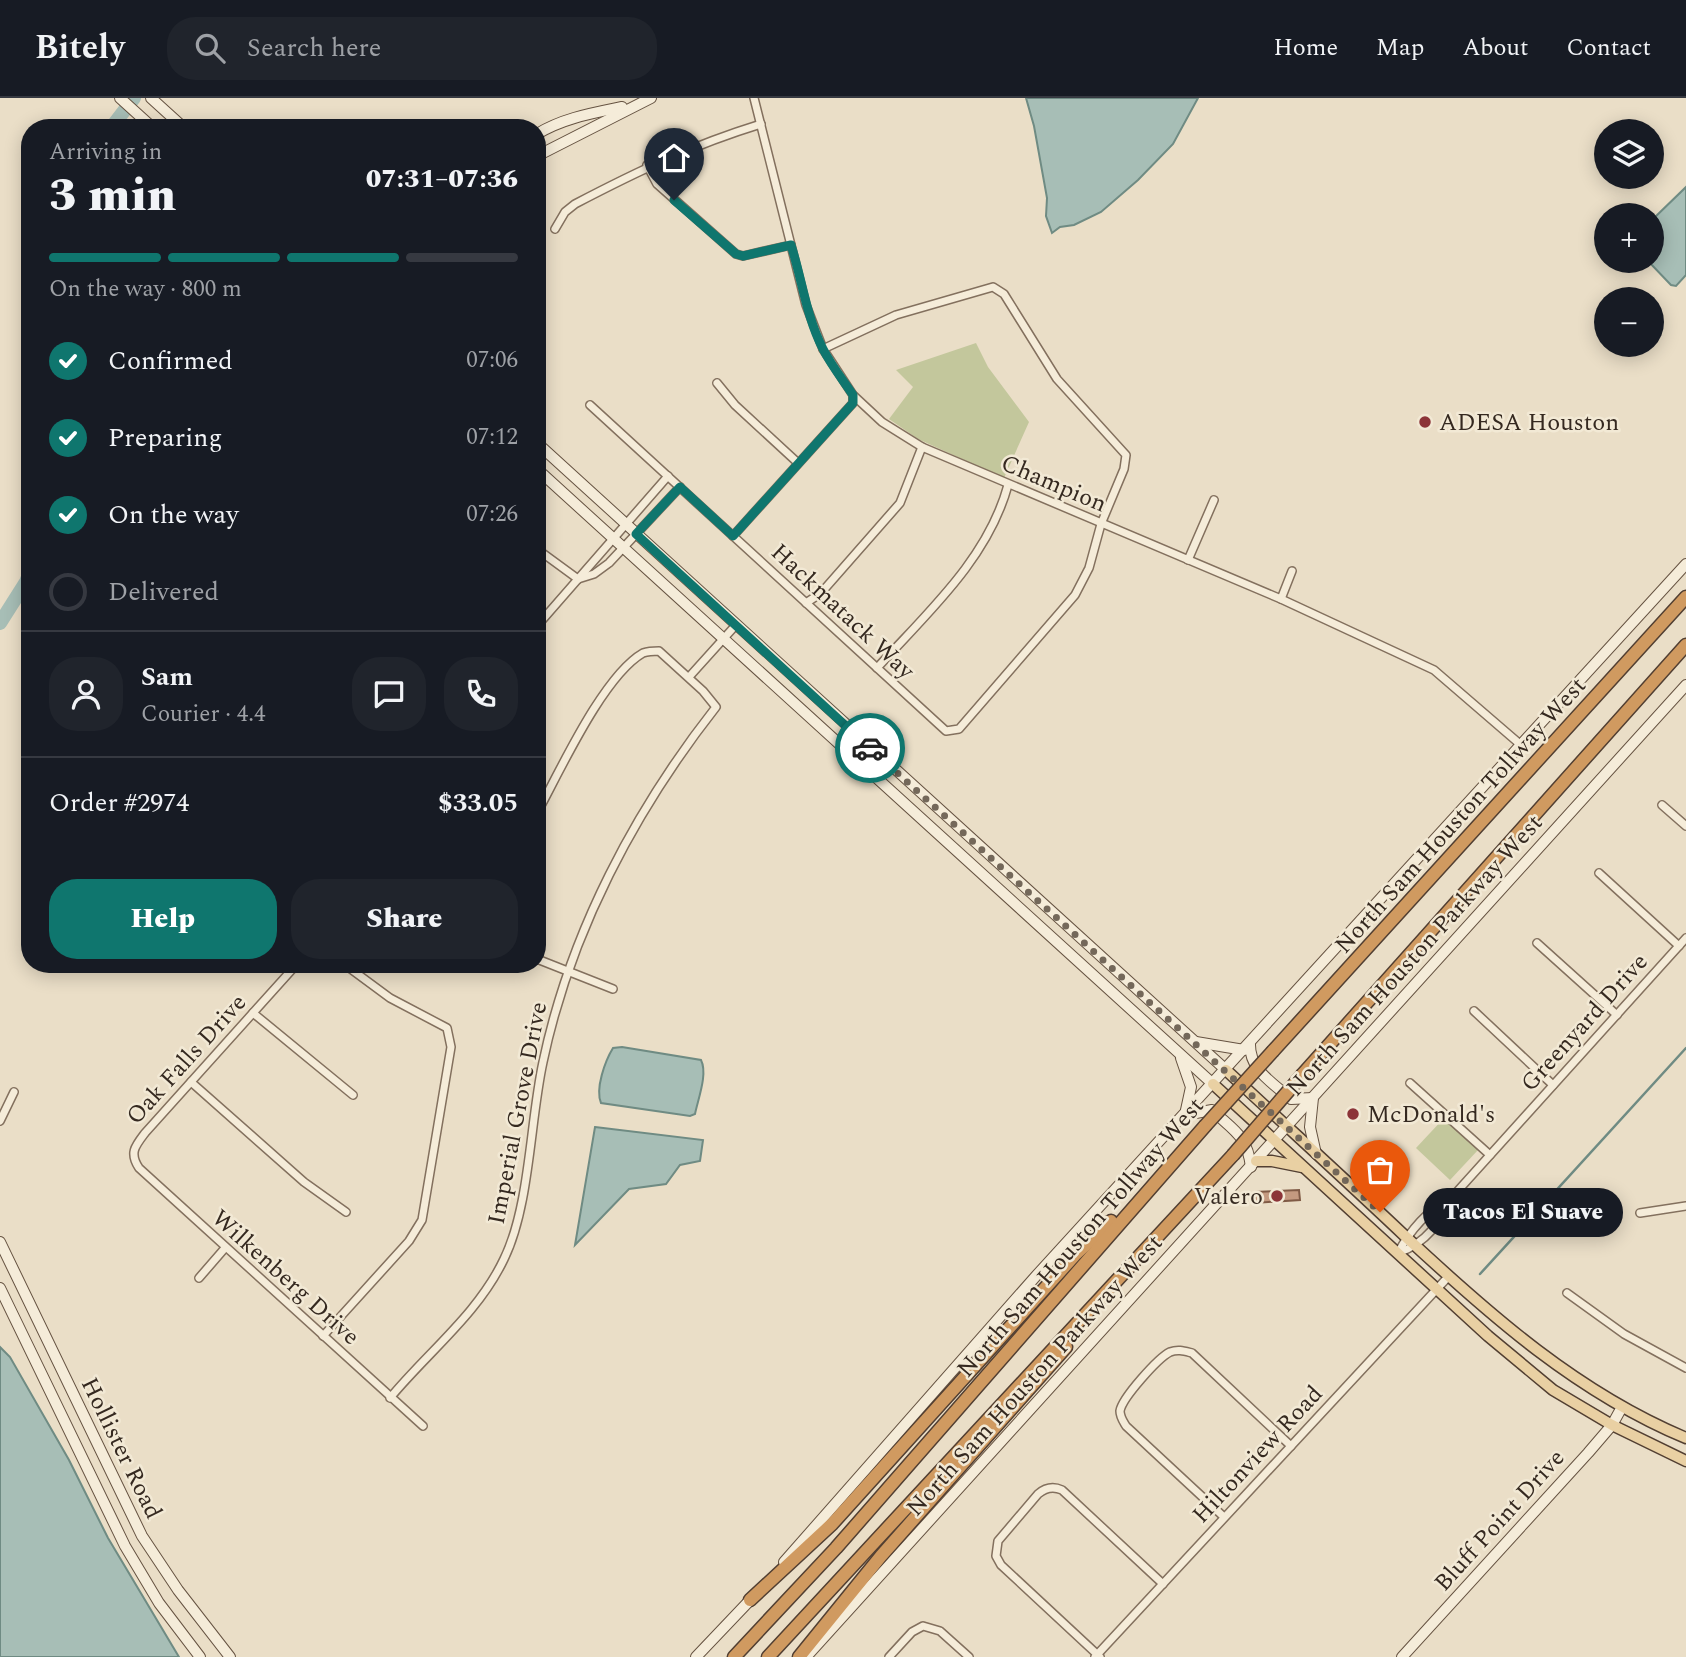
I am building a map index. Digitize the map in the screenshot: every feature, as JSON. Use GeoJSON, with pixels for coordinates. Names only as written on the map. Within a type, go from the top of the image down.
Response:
{"type":"FeatureCollection","features":[{"type":"Feature","properties":{"kind":"highway","name":"North Sam Houston Tollway West"},"geometry":{"type":"LineString","coordinates":[[734,1657],[836,1548],[1179,1154],[1686,597]]}},
{"type":"Feature","properties":{"kind":"highway","name":"North Sam Houston Tollway West"},"geometry":{"type":"LineString","coordinates":[[768,1657],[1233,1155],[1686,646]]}},
{"type":"Feature","properties":{"kind":"highway"},"geometry":{"type":"LineString","coordinates":[[750,1600],[832,1524],[1075,1255],[1179,1154]]}},
{"type":"Feature","properties":{"kind":"highway"},"geometry":{"type":"LineString","coordinates":[[799,1657],[881,1556],[1061,1353],[1143,1252]]}},
{"type":"Feature","properties":{"kind":"main road"},"geometry":{"type":"LineString","coordinates":[[120,98],[143,119]]}},
{"type":"Feature","properties":{"kind":"main road"},"geometry":{"type":"LineString","coordinates":[[150,98],[174,119]]}},
{"type":"Feature","properties":{"kind":"main road"},"geometry":{"type":"LineString","coordinates":[[546,151],[651,98]]}},
{"type":"Feature","properties":{"kind":"main road"},"geometry":{"type":"LineString","coordinates":[[546,128],[584,115],[636,104]]}},
{"type":"Feature","properties":{"kind":"main road"},"geometry":{"type":"LineString","coordinates":[[546,451],[1226,1070],[1448,1277],[1535,1350],[1622,1407],[1686,1438]]}},
{"type":"Feature","properties":{"kind":"main road"},"geometry":{"type":"LineString","coordinates":[[546,477],[1436,1289],[1553,1390],[1612,1425],[1686,1461]]}},
{"type":"Feature","properties":{"kind":"main road"},"geometry":{"type":"LineString","coordinates":[[696,1657],[750,1600],[1035,1276],[1686,564]]}},
{"type":"Feature","properties":{"kind":"main road","name":"North Sam Houston Parkway West"},"geometry":{"type":"LineString","coordinates":[[806,1657],[1686,685]]}},
{"type":"Feature","properties":{"kind":"main road"},"geometry":{"type":"LineString","coordinates":[[893,794],[906,781]]}},
{"type":"Feature","properties":{"kind":"main road"},"geometry":{"type":"LineString","coordinates":[[1009,899],[1022,885]]}},
{"type":"Feature","properties":{"kind":"main road"},"geometry":{"type":"LineString","coordinates":[[1195,1042],[1247,1047]]}},
{"type":"Feature","properties":{"kind":"main road"},"geometry":{"type":"LineString","coordinates":[[1247,1047],[1254,1066],[1291,1099],[1313,1098],[1310,1127],[1317,1154]]}},
{"type":"Feature","properties":{"kind":"main road"},"geometry":{"type":"LineString","coordinates":[[1180,1054],[1191,1087],[1184,1116]]}},
{"type":"Feature","properties":{"kind":"main road"},"geometry":{"type":"LineString","coordinates":[[1184,1116],[1212,1110],[1242,1137],[1254,1164],[1272,1161],[1304,1167]]}},
{"type":"Feature","properties":{"kind":"main road","name":"Hollister Road"},"geometry":{"type":"LineString","coordinates":[[0,1242],[142,1536],[227,1656]]}},
{"type":"Feature","properties":{"kind":"main road","name":"Hollister Road"},"geometry":{"type":"LineString","coordinates":[[0,1288],[125,1546],[159,1603],[200,1657]]}},
{"type":"Feature","properties":{"kind":"main road"},"geometry":{"type":"LineString","coordinates":[[54,1398],[70,1391]]}},
{"type":"Feature","properties":{"kind":"main road","name":"Bluff Point Drive"},"geometry":{"type":"LineString","coordinates":[[1402,1657],[1612,1425],[1622,1407]]}},
{"type":"Feature","properties":{"kind":"main road"},"geometry":{"type":"LineString","coordinates":[[125,1546],[142,1536]]}},
{"type":"Feature","properties":{"kind":"street","name":"Champion"},"geometry":{"type":"LineString","coordinates":[[754,98],[806,305],[823,349],[853,395],[882,422],[922,447],[1280,599],[1434,670],[1521,745]]}},
{"type":"Feature","properties":{"kind":"street"},"geometry":{"type":"LineString","coordinates":[[555,229],[565,212],[575,204],[647,165],[761,124]]}},
{"type":"Feature","properties":{"kind":"street"},"geometry":{"type":"LineString","coordinates":[[647,165],[657,184],[736,254],[743,256],[791,245]]}},
{"type":"Feature","properties":{"kind":"street"},"geometry":{"type":"LineString","coordinates":[[823,349],[896,315],[993,287],[1004,294],[1057,379],[1126,455],[1124,469],[1101,524]]}},
{"type":"Feature","properties":{"kind":"street"},"geometry":{"type":"LineString","coordinates":[[717,383],[735,405],[798,463]]}},
{"type":"Feature","properties":{"kind":"street"},"geometry":{"type":"LineString","coordinates":[[733,536],[853,403],[853,395]]}},
{"type":"Feature","properties":{"kind":"street","name":"Hackmatack Way"},"geometry":{"type":"LineString","coordinates":[[590,405],[946,731],[959,729],[1075,595],[1089,568],[1101,524]]}},
{"type":"Feature","properties":{"kind":"street"},"geometry":{"type":"LineString","coordinates":[[806,603],[821,593],[900,503],[922,447]]}},
{"type":"Feature","properties":{"kind":"street"},"geometry":{"type":"LineString","coordinates":[[546,616],[668,476]]}},
{"type":"Feature","properties":{"kind":"street"},"geometry":{"type":"LineString","coordinates":[[877,668],[976,556],[1003,503],[1008,485]]}},
{"type":"Feature","properties":{"kind":"street"},"geometry":{"type":"LineString","coordinates":[[578,579],[594,575],[680,487]]}},
{"type":"Feature","properties":{"kind":"street"},"geometry":{"type":"LineString","coordinates":[[1188,561],[1213,500]]}},
{"type":"Feature","properties":{"kind":"street"},"geometry":{"type":"LineString","coordinates":[[546,556],[578,579]]}},
{"type":"Feature","properties":{"kind":"street"},"geometry":{"type":"LineString","coordinates":[[1280,599],[1292,571]]}},
{"type":"Feature","properties":{"kind":"street"},"geometry":{"type":"LineString","coordinates":[[546,797],[601,700],[636,659],[648,651],[659,651],[689,677],[736,626]]}},
{"type":"Feature","properties":{"kind":"street","name":"Imperial Grove Drive"},"geometry":{"type":"LineString","coordinates":[[390,1398],[473,1307],[505,1258],[516,1224],[543,1062],[567,971],[592,911],[656,791],[684,747],[716,707],[689,677]]}},
{"type":"Feature","properties":{"kind":"street"},"geometry":{"type":"LineString","coordinates":[[1662,805],[1686,826]]}},
{"type":"Feature","properties":{"kind":"street"},"geometry":{"type":"LineString","coordinates":[[1599,873],[1679,946]]}},
{"type":"Feature","properties":{"kind":"street","name":"Greenyard Drive"},"geometry":{"type":"LineString","coordinates":[[1398,1253],[1417,1247],[1441,1221],[1454,1195],[1686,938]]}},
{"type":"Feature","properties":{"kind":"street"},"geometry":{"type":"LineString","coordinates":[[1537,943],[1616,1015]]}},
{"type":"Feature","properties":{"kind":"street"},"geometry":{"type":"LineString","coordinates":[[546,963],[613,989]]}},
{"type":"Feature","properties":{"kind":"street","name":"Oak Falls Drive"},"geometry":{"type":"LineString","coordinates":[[133,1149],[289,973]]}},
{"type":"Feature","properties":{"kind":"street"},"geometry":{"type":"LineString","coordinates":[[323,1336],[419,1228],[427,1203],[451,1047],[447,1028],[390,998],[356,973]]}},
{"type":"Feature","properties":{"kind":"street"},"geometry":{"type":"LineString","coordinates":[[1474,1011],[1553,1085]]}},
{"type":"Feature","properties":{"kind":"street"},"geometry":{"type":"LineString","coordinates":[[253,1013],[353,1095]]}},
{"type":"Feature","properties":{"kind":"street"},"geometry":{"type":"LineString","coordinates":[[191,1082],[296,1176],[346,1212]]}},
{"type":"Feature","properties":{"kind":"street"},"geometry":{"type":"LineString","coordinates":[[1409,1083],[1490,1155]]}},
{"type":"Feature","properties":{"kind":"street"},"geometry":{"type":"LineString","coordinates":[[0,1121],[14,1092]]}},
{"type":"Feature","properties":{"kind":"street","name":"Wilkenberg Drive"},"geometry":{"type":"LineString","coordinates":[[133,1149],[133,1158],[139,1168],[423,1426]]}},
{"type":"Feature","properties":{"kind":"street","name":"Greenyard Drive"},"geometry":{"type":"LineString","coordinates":[[1398,1253],[1406,1237],[1433,1208],[1454,1195]]}},
{"type":"Feature","properties":{"kind":"street"},"geometry":{"type":"LineString","coordinates":[[1640,1213],[1686,1206]]}},
{"type":"Feature","properties":{"kind":"street"},"geometry":{"type":"LineString","coordinates":[[199,1278],[225,1248]]}},
{"type":"Feature","properties":{"kind":"street","name":"Hiltonview Road"},"geometry":{"type":"LineString","coordinates":[[1097,1656],[1448,1277]]}},
{"type":"Feature","properties":{"kind":"street"},"geometry":{"type":"LineString","coordinates":[[1567,1293],[1624,1334],[1686,1368]]}},
{"type":"Feature","properties":{"kind":"street"},"geometry":{"type":"LineString","coordinates":[[1224,1517],[1126,1426],[1121,1418],[1120,1409],[1125,1398],[1164,1355],[1179,1350],[1192,1353],[1291,1446]]}},
{"type":"Feature","properties":{"kind":"street"},"geometry":{"type":"LineString","coordinates":[[1097,1656],[1001,1565],[995,1547],[1038,1494],[1043,1489],[1056,1487],[1062,1490],[1163,1584]]}},
{"type":"Feature","properties":{"kind":"street"},"geometry":{"type":"LineString","coordinates":[[890,1656],[912,1632],[923,1626],[940,1631],[969,1657]]}},
{"type":"Feature","properties":{"kind":"green space"},"geometry":{"type":"Polygon","coordinates":[[[976,343],[988,367],[1029,422],[1004,478],[918,439],[889,419],[913,387],[896,370],[976,343]]]}},
{"type":"Feature","properties":{"kind":"green space"},"geometry":{"type":"Polygon","coordinates":[[[1444,1118],[1478,1150],[1450,1180],[1416,1148],[1444,1118]]]}},
{"type":"Feature","properties":{"kind":"water"},"geometry":{"type":"Polygon","coordinates":[[[1026,98],[1198,98],[1173,144],[1138,180],[1101,212],[1074,225],[1060,227],[1052,233],[1046,216],[1047,198],[1026,98]]]}},
{"type":"Feature","properties":{"kind":"water"},"geometry":{"type":"Polygon","coordinates":[[[1686,187],[1686,275],[1676,286],[1671,285],[1660,273],[1664,273],[1664,208],[1686,187]]]}},
{"type":"Feature","properties":{"kind":"water"},"geometry":{"type":"Polygon","coordinates":[[[622,1047],[701,1060],[703,1079],[695,1114],[690,1116],[601,1103],[599,1090],[604,1067],[613,1048],[622,1047]]]}},
{"type":"Feature","properties":{"kind":"water"},"geometry":{"type":"Polygon","coordinates":[[[595,1127],[703,1140],[700,1161],[680,1165],[666,1184],[629,1189],[575,1245],[595,1127]]]}},
{"type":"Feature","properties":{"kind":"water"},"geometry":{"type":"Polygon","coordinates":[[[0,1347],[10,1357],[69,1460],[108,1538],[179,1657],[0,1657],[0,1347]]]}},
{"type":"Feature","properties":{"kind":"building","name":"Valero"},"geometry":{"type":"Polygon","coordinates":[[[1299,1190],[1300,1200],[1255,1203],[1255,1192],[1299,1190]]]}},
{"type":"Feature","properties":{"kind":"waterway"},"geometry":{"type":"LineString","coordinates":[[118,119],[134,98]]}},
{"type":"Feature","properties":{"kind":"waterway"},"geometry":{"type":"LineString","coordinates":[[0,623],[21,590]]}},
{"type":"Feature","properties":{"kind":"waterway"},"geometry":{"type":"LineString","coordinates":[[1480,1274],[1686,1048]]}},
{"type":"Feature","properties":{"kind":"way so far"},"geometry":{"type":"LineString","coordinates":[[870,748],[1380,1212]]}},
{"type":"Feature","properties":{"kind":"place","name":"ADESA Houston"},"geometry":{"type":"Point","coordinates":[1425,422]}},
{"type":"Feature","properties":{"kind":"place","name":"McDonald's"},"geometry":{"type":"Point","coordinates":[1353,1114]}},
{"type":"Feature","properties":{"kind":"place","name":"Valero"},"geometry":{"type":"Point","coordinates":[1277,1196]}},
{"type":"Feature","properties":{"kind":"place","name":"Tacos El Suave"},"geometry":{"type":"Point","coordinates":[1380,1212]}},
{"type":"Feature","properties":{"kind":"route"},"geometry":{"type":"LineString","coordinates":[[674,200],[727,249],[736,254],[743,256],[791,245],[814,327],[823,349],[853,395],[853,403],[733,536],[680,487],[636,534],[870,748]]}}]}
